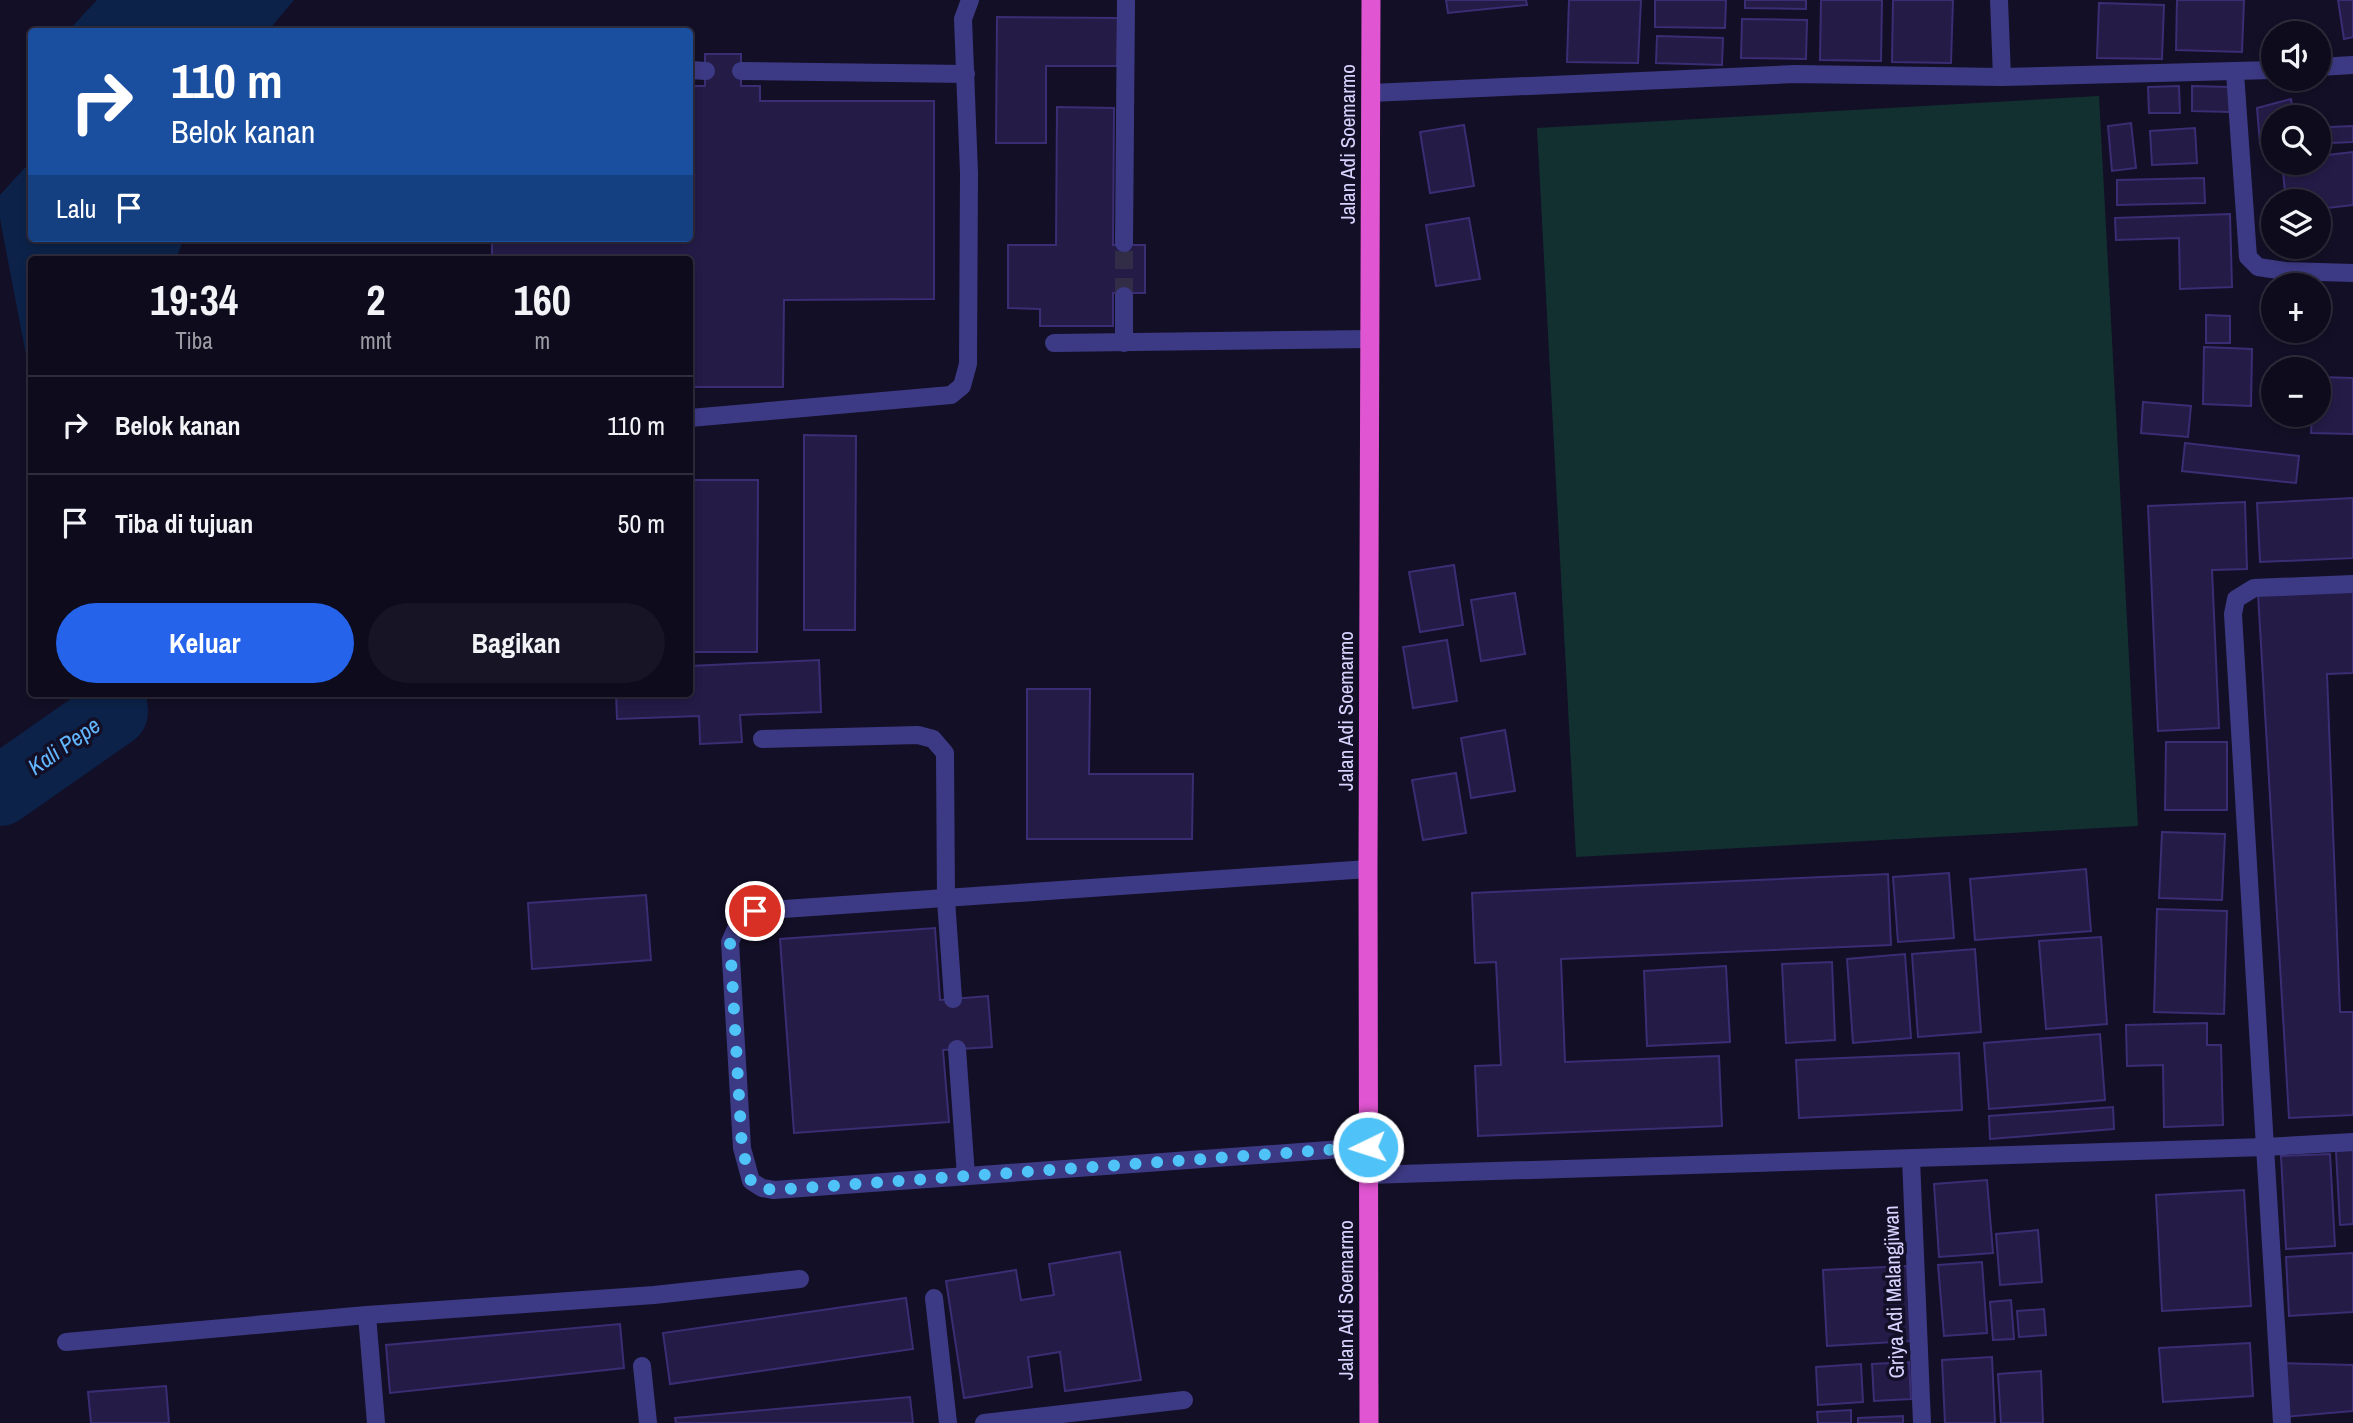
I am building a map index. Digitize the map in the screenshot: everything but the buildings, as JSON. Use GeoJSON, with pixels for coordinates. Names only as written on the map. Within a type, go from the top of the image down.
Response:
{"type":"FeatureCollection","features":[{"type":"Feature","properties":{"kind":"highway","name":"Jalan Adi Soemarmo"},"geometry":{"type":"LineString","coordinates":[[1369,1423],[1371,0]]}},
{"type":"Feature","properties":{"kind":"street"},"geometry":{"type":"LineString","coordinates":[[693,418],[950,395],[962,386],[968,364],[969,173],[963,19],[970,0]]}},
{"type":"Feature","properties":{"kind":"street"},"geometry":{"type":"LineString","coordinates":[[1124,243],[1126,0]]}},
{"type":"Feature","properties":{"kind":"street"},"geometry":{"type":"LineString","coordinates":[[1999,0],[2002,77]]}},
{"type":"Feature","properties":{"kind":"street"},"geometry":{"type":"LineString","coordinates":[[2331,66],[2353,65]]}},
{"type":"Feature","properties":{"kind":"street"},"geometry":{"type":"LineString","coordinates":[[741,71],[966,74]]}},
{"type":"Feature","properties":{"kind":"street"},"geometry":{"type":"LineString","coordinates":[[1371,93],[1795,74],[2002,77],[2261,71]]}},
{"type":"Feature","properties":{"kind":"street"},"geometry":{"type":"LineString","coordinates":[[2235,73],[2248,257],[2258,267],[2285,271],[2353,273]]}},
{"type":"Feature","properties":{"kind":"street"},"geometry":{"type":"LineString","coordinates":[[1124,296],[1124,343]]}},
{"type":"Feature","properties":{"kind":"street"},"geometry":{"type":"LineString","coordinates":[[1054,343],[1370,339]]}},
{"type":"Feature","properties":{"kind":"street"},"geometry":{"type":"LineString","coordinates":[[2281,1423],[2233,614],[2236,599],[2253,588],[2353,584]]}},
{"type":"Feature","properties":{"kind":"street"},"geometry":{"type":"LineString","coordinates":[[762,739],[918,734],[933,739],[945,753],[946,900],[953,999]]}},
{"type":"Feature","properties":{"kind":"street"},"geometry":{"type":"LineString","coordinates":[[1368,869],[755,911],[739,922],[730,942],[742,1148],[751,1181],[762,1188],[774,1190],[1368,1147]]}},
{"type":"Feature","properties":{"kind":"street"},"geometry":{"type":"LineString","coordinates":[[957,1049],[966,1176]]}},
{"type":"Feature","properties":{"kind":"street"},"geometry":{"type":"LineString","coordinates":[[1368,1175],[2353,1142]]}},
{"type":"Feature","properties":{"kind":"street","name":"Griya Adi Malangjiwan"},"geometry":{"type":"LineString","coordinates":[[1911,1158],[1922,1423]]}},
{"type":"Feature","properties":{"kind":"street"},"geometry":{"type":"LineString","coordinates":[[66,1342],[367,1315],[654,1295],[800,1279]]}},
{"type":"Feature","properties":{"kind":"street"},"geometry":{"type":"LineString","coordinates":[[934,1298],[948,1423]]}},
{"type":"Feature","properties":{"kind":"street"},"geometry":{"type":"LineString","coordinates":[[367,1315],[376,1423]]}},
{"type":"Feature","properties":{"kind":"street"},"geometry":{"type":"LineString","coordinates":[[642,1366],[648,1423]]}},
{"type":"Feature","properties":{"kind":"street"},"geometry":{"type":"LineString","coordinates":[[984,1423],[1184,1400]]}},
{"type":"Feature","properties":{"kind":"green space"},"geometry":{"type":"Polygon","coordinates":[[[2099,96],[2138,826],[1576,857],[1537,128],[2099,96]]]}},
{"type":"Feature","properties":{"kind":"water"},"geometry":{"type":"Polygon","coordinates":[[[97,0],[294,0],[271,28],[71,28],[97,0]]]}},
{"type":"Feature","properties":{"kind":"water"},"geometry":{"type":"Polygon","coordinates":[[[28,164],[28,242],[182,242],[177,256],[28,256],[26,355],[0,219],[0,195],[28,164]]]}},
{"type":"Feature","properties":{"kind":"waterway","name":"Kali Pepe"},"geometry":{"type":"LineString","coordinates":[[0,791],[113,712],[111,697]]}},
{"type":"Feature","properties":{"kind":"tunnel"},"geometry":{"type":"LineString","coordinates":[[1124,243],[1124,296]]}},
{"type":"Feature","properties":{"kind":"route"},"geometry":{"type":"LineString","coordinates":[[755,911],[739,922],[730,942],[742,1148],[751,1181],[762,1188],[774,1190],[1368,1147]]}}]}
